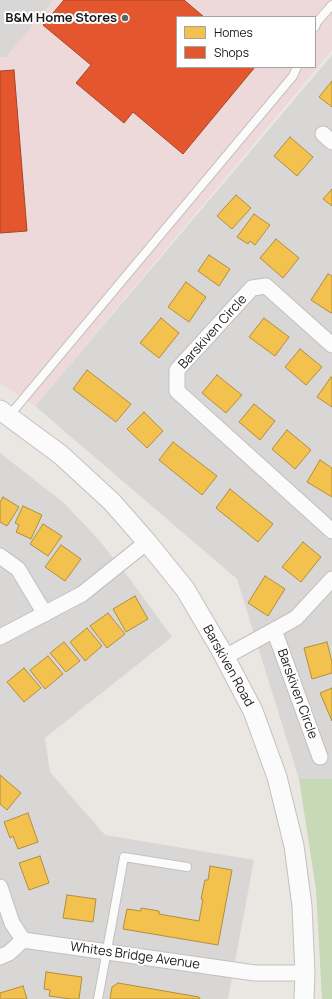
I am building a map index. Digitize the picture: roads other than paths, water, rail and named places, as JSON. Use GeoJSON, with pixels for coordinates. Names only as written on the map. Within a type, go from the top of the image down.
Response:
{"type":"FeatureCollection","features":[{"type":"Feature","properties":{"kind":"street","name":"Barskiven Circle"},"geometry":{"type":"LineString","coordinates":[[330,340],[266,286],[252,288],[177,370],[177,391],[332,531]]}},
{"type":"Feature","properties":{"kind":"street","name":"Barskiven Road"},"geometry":{"type":"LineString","coordinates":[[4,413],[61,455],[112,502],[147,542],[185,590],[225,657],[253,711],[277,777],[294,846],[302,906],[305,973],[304,999]]}},
{"type":"Feature","properties":{"kind":"street"},"geometry":{"type":"LineString","coordinates":[[0,637],[82,594],[147,542]]}},
{"type":"Feature","properties":{"kind":"street"},"geometry":{"type":"LineString","coordinates":[[0,556],[18,569],[45,614]]}},
{"type":"Feature","properties":{"kind":"street","name":"Barskiven Circle"},"geometry":{"type":"LineString","coordinates":[[225,657],[296,618],[332,579]]}},
{"type":"Feature","properties":{"kind":"street","name":"Barskiven Circle"},"geometry":{"type":"LineString","coordinates":[[274,630],[320,757]]}},
{"type":"Feature","properties":{"kind":"street"},"geometry":{"type":"LineString","coordinates":[[0,887],[12,923],[23,940],[9,953],[0,958]]}},
{"type":"Feature","properties":{"kind":"street","name":"Whites Bridge Avenue"},"geometry":{"type":"LineString","coordinates":[[23,940],[255,973],[305,973]]}},
{"type":"Feature","properties":{"kind":"lane"},"geometry":{"type":"LineString","coordinates":[[316,24],[332,5]]}},
{"type":"Feature","properties":{"kind":"lane"},"geometry":{"type":"LineString","coordinates":[[4,413],[293,76],[297,68]]}},
{"type":"Feature","properties":{"kind":"lane"},"geometry":{"type":"LineString","coordinates":[[98,999],[124,857],[188,867]]}},
{"type":"Feature","properties":{"kind":"place","name":"B&M Home Stores"},"geometry":{"type":"Point","coordinates":[125,18]}}]}
